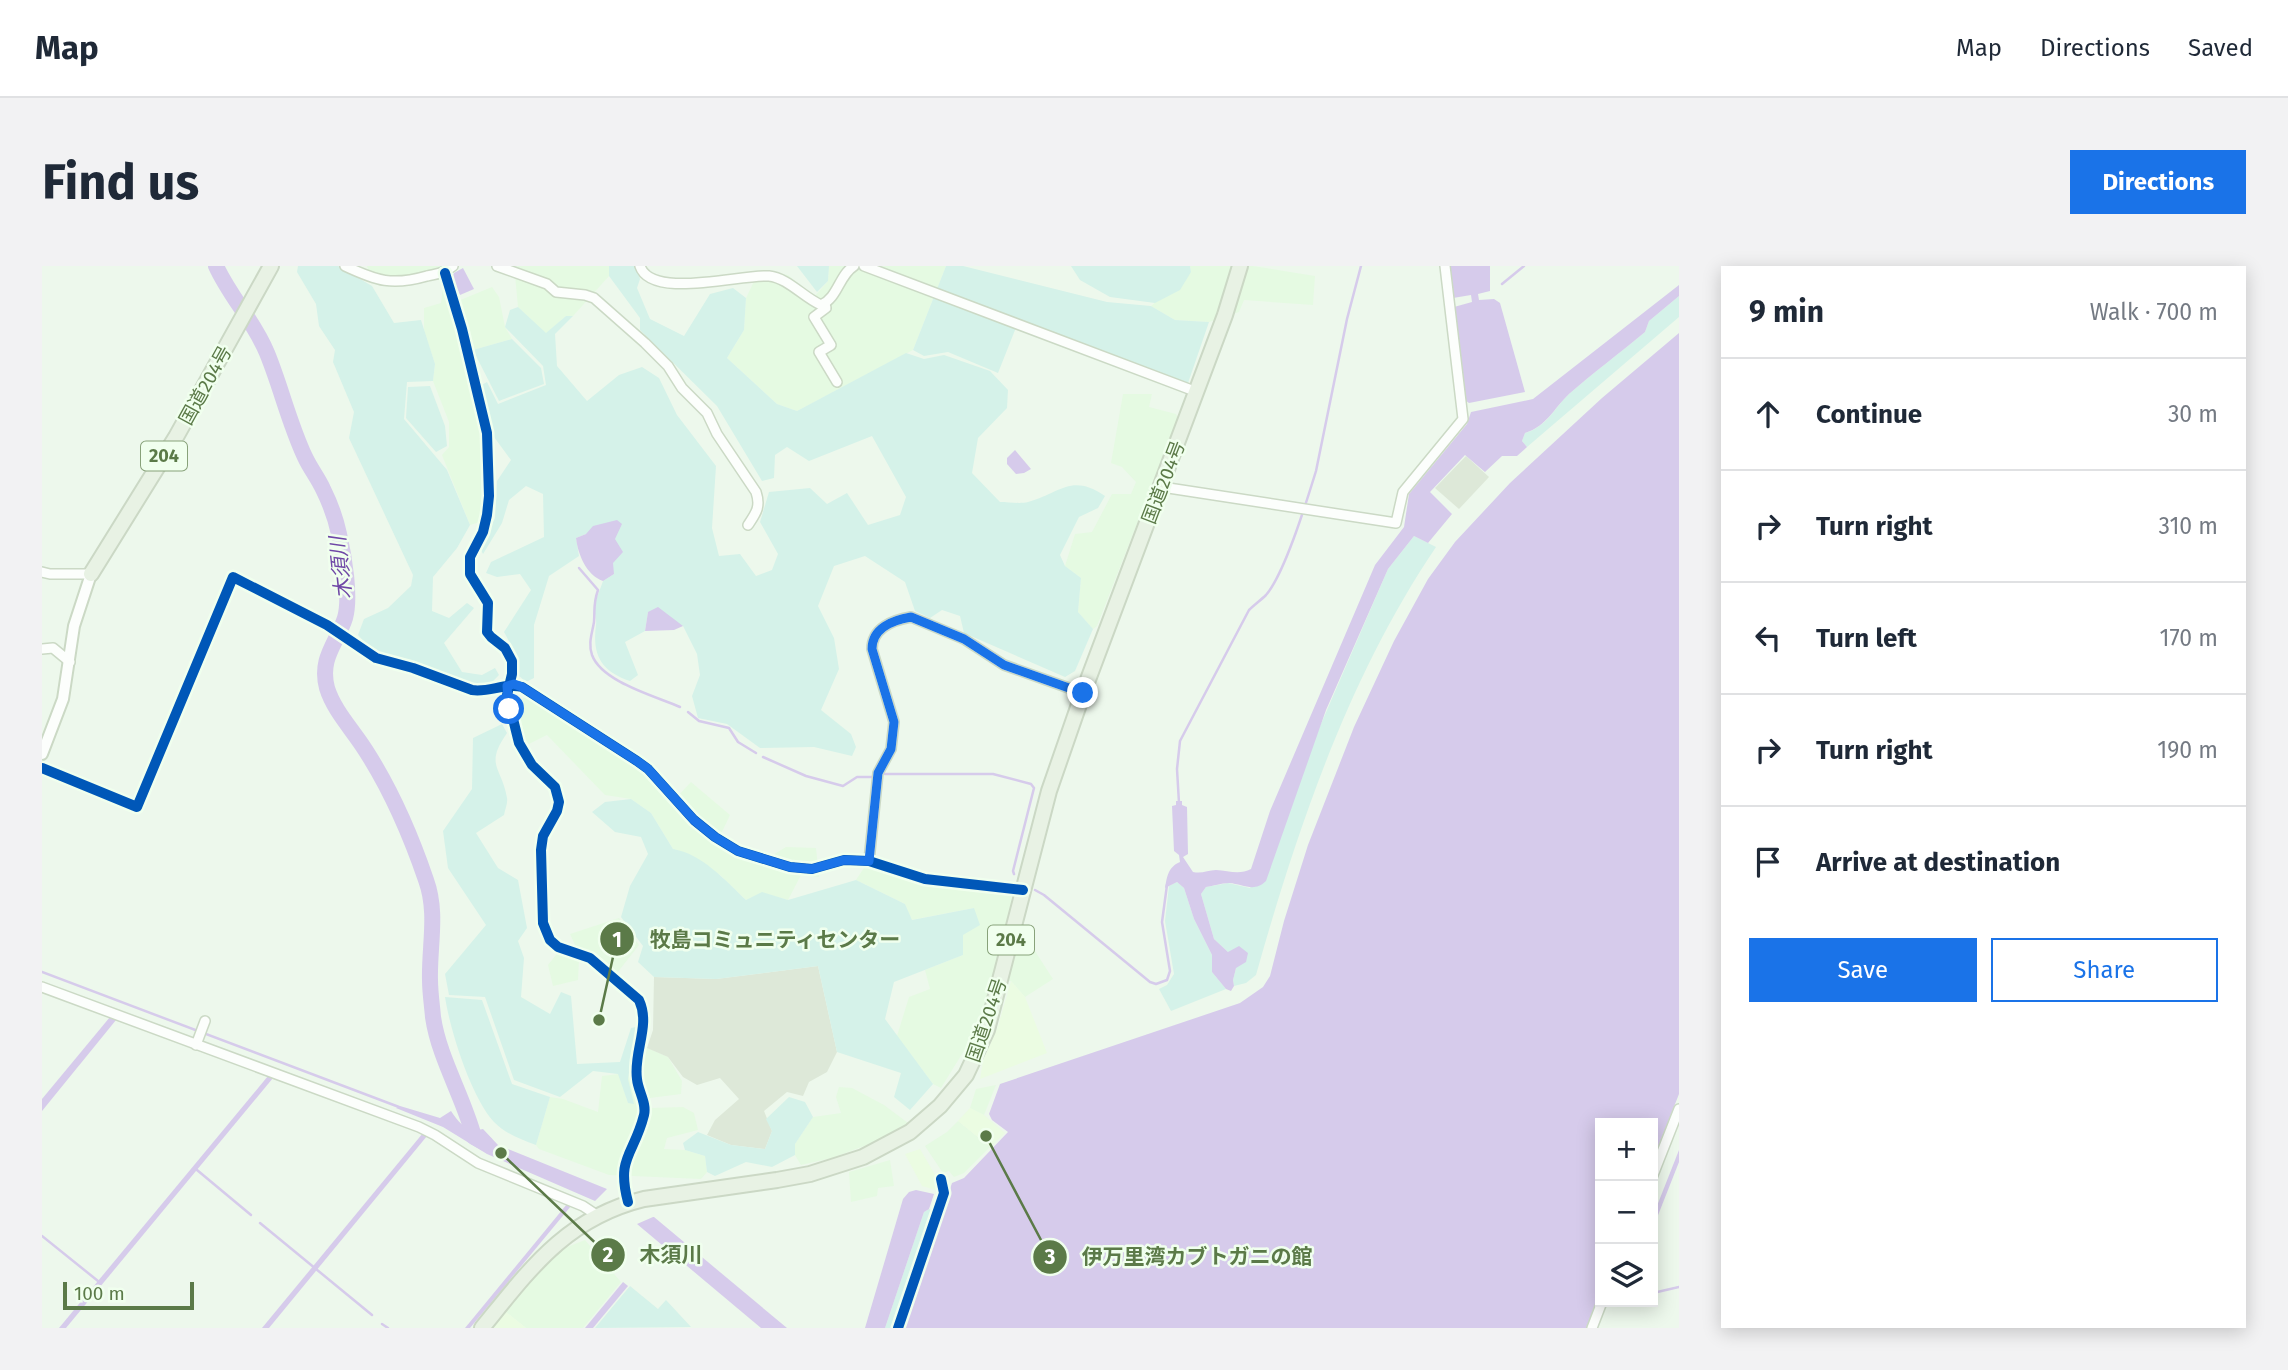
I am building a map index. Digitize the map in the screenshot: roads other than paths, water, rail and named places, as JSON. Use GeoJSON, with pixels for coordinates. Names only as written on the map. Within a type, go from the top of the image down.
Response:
{"type":"FeatureCollection","features":[{"type":"Feature","properties":{"kind":"highway","name":"国道204号"},"geometry":{"type":"LineString","coordinates":[[91,574],[176,437],[271,266]]}},
{"type":"Feature","properties":{"kind":"highway","name":"国道204号"},"geometry":{"type":"LineString","coordinates":[[482,1328],[546,1251],[566,1235],[598,1216],[628,1202],[810,1174],[863,1157],[910,1132],[954,1090],[976,1056],[998,994],[1049,791],[1083,693],[1197,392],[1240,266]]}},
{"type":"Feature","properties":{"kind":"street"},"geometry":{"type":"LineString","coordinates":[[345,266],[369,278],[390,283],[445,273],[453,266]]}},
{"type":"Feature","properties":{"kind":"street"},"geometry":{"type":"LineString","coordinates":[[497,266],[547,284],[556,292],[594,298],[660,358],[682,388],[707,413],[717,434],[756,492],[760,503],[748,525]]}},
{"type":"Feature","properties":{"kind":"street"},"geometry":{"type":"LineString","coordinates":[[640,266],[646,277],[692,284],[770,276],[783,280],[821,305],[832,297],[844,274],[854,266]]}},
{"type":"Feature","properties":{"kind":"street"},"geometry":{"type":"LineString","coordinates":[[864,266],[1197,392]]}},
{"type":"Feature","properties":{"kind":"street"},"geometry":{"type":"LineString","coordinates":[[1162,487],[1396,523],[1404,492],[1461,424],[1463,411],[1445,266]]}},
{"type":"Feature","properties":{"kind":"street"},"geometry":{"type":"LineString","coordinates":[[445,273],[462,329],[487,433],[487,515],[483,532],[470,557],[470,574],[488,603],[487,632],[509,654],[512,674],[507,686],[509,709],[519,743],[532,765],[555,787],[559,802],[544,836],[541,850],[542,923],[550,940],[558,947],[590,958],[639,1000],[645,1018],[636,1067],[644,1114],[622,1172],[628,1202]]}},
{"type":"Feature","properties":{"kind":"street"},"geometry":{"type":"LineString","coordinates":[[825,303],[826,308],[814,317],[831,345],[819,352],[837,382]]}},
{"type":"Feature","properties":{"kind":"street"},"geometry":{"type":"LineString","coordinates":[[42,572],[91,574],[74,626],[63,699],[42,754]]}},
{"type":"Feature","properties":{"kind":"street"},"geometry":{"type":"LineString","coordinates":[[42,768],[136,807],[233,577],[327,625],[376,658],[413,668],[472,690],[482,691],[514,684],[522,687],[648,769],[694,820],[738,851],[790,867],[812,869],[844,860],[869,861],[925,879],[1023,890]]}},
{"type":"Feature","properties":{"kind":"street"},"geometry":{"type":"LineString","coordinates":[[869,861],[878,773],[891,749],[895,732],[872,649],[875,633],[885,626],[911,617],[964,639],[1004,665],[1083,693]]}},
{"type":"Feature","properties":{"kind":"street"},"geometry":{"type":"LineString","coordinates":[[42,649],[53,648],[70,662]]}},
{"type":"Feature","properties":{"kind":"street"},"geometry":{"type":"LineString","coordinates":[[42,987],[419,1127],[478,1163],[583,1206],[598,1216]]}},
{"type":"Feature","properties":{"kind":"street"},"geometry":{"type":"LineString","coordinates":[[196,1045],[205,1021]]}},
{"type":"Feature","properties":{"kind":"street"},"geometry":{"type":"LineString","coordinates":[[1658,1162],[1679,1109]]}},
{"type":"Feature","properties":{"kind":"street"},"geometry":{"type":"LineString","coordinates":[[1592,1328],[1600,1307]]}},
{"type":"Feature","properties":{"kind":"waterway","name":"木須川"},"geometry":{"type":"LineString","coordinates":[[216,266],[262,341],[299,444],[323,489],[334,517],[345,565],[347,609],[327,659],[327,688],[339,713],[384,781],[426,880],[432,905],[430,985],[436,1032],[474,1137],[485,1143]]}},
{"type":"Feature","properties":{"kind":"waterway"},"geometry":{"type":"LineString","coordinates":[[1179,803],[1177,769],[1180,741],[1249,610],[1273,585],[1301,517],[1316,471],[1347,319],[1361,266]]}},
{"type":"Feature","properties":{"kind":"waterway"},"geometry":{"type":"LineString","coordinates":[[1502,284],[1524,266]]}},
{"type":"Feature","properties":{"kind":"waterway"},"geometry":{"type":"LineString","coordinates":[[579,568],[598,590],[590,642],[592,655],[598,665],[630,687],[680,707]]}},
{"type":"Feature","properties":{"kind":"waterway"},"geometry":{"type":"LineString","coordinates":[[688,712],[699,721],[729,728],[738,742],[756,753]]}},
{"type":"Feature","properties":{"kind":"waterway"},"geometry":{"type":"LineString","coordinates":[[763,757],[806,776],[843,786],[857,777],[874,777]]}},
{"type":"Feature","properties":{"kind":"waterway"},"geometry":{"type":"LineString","coordinates":[[885,774],[993,774],[1031,784],[1034,788],[1014,874]]}},
{"type":"Feature","properties":{"kind":"waterway"},"geometry":{"type":"LineString","coordinates":[[1035,890],[1150,982],[1156,984],[1167,980],[1170,971],[1162,922],[1167,885]]}},
{"type":"Feature","properties":{"kind":"waterway"},"geometry":{"type":"LineString","coordinates":[[42,972],[399,1107]]}},
{"type":"Feature","properties":{"kind":"waterway"},"geometry":{"type":"LineString","coordinates":[[197,1170],[251,1215]]}},
{"type":"Feature","properties":{"kind":"waterway"},"geometry":{"type":"LineString","coordinates":[[260,1223],[372,1315]]}},
{"type":"Feature","properties":{"kind":"waterway"},"geometry":{"type":"LineString","coordinates":[[42,1236],[98,1281]]}},
{"type":"Feature","properties":{"kind":"waterway"},"geometry":{"type":"LineString","coordinates":[[1658,1292],[1679,1287]]}},
{"type":"Feature","properties":{"kind":"waterway"},"geometry":{"type":"LineString","coordinates":[[382,1324],[388,1328]]}},
{"type":"Feature","properties":{"kind":"place","name":"牧島コミュニティセンター"},"geometry":{"type":"Point","coordinates":[599,1020]}},
{"type":"Feature","properties":{"kind":"place","name":"伊万里湾カブトガニの館"},"geometry":{"type":"Point","coordinates":[986,1136]}},
{"type":"Feature","properties":{"kind":"place","name":"木須川"},"geometry":{"type":"Point","coordinates":[501,1153]}}]}
